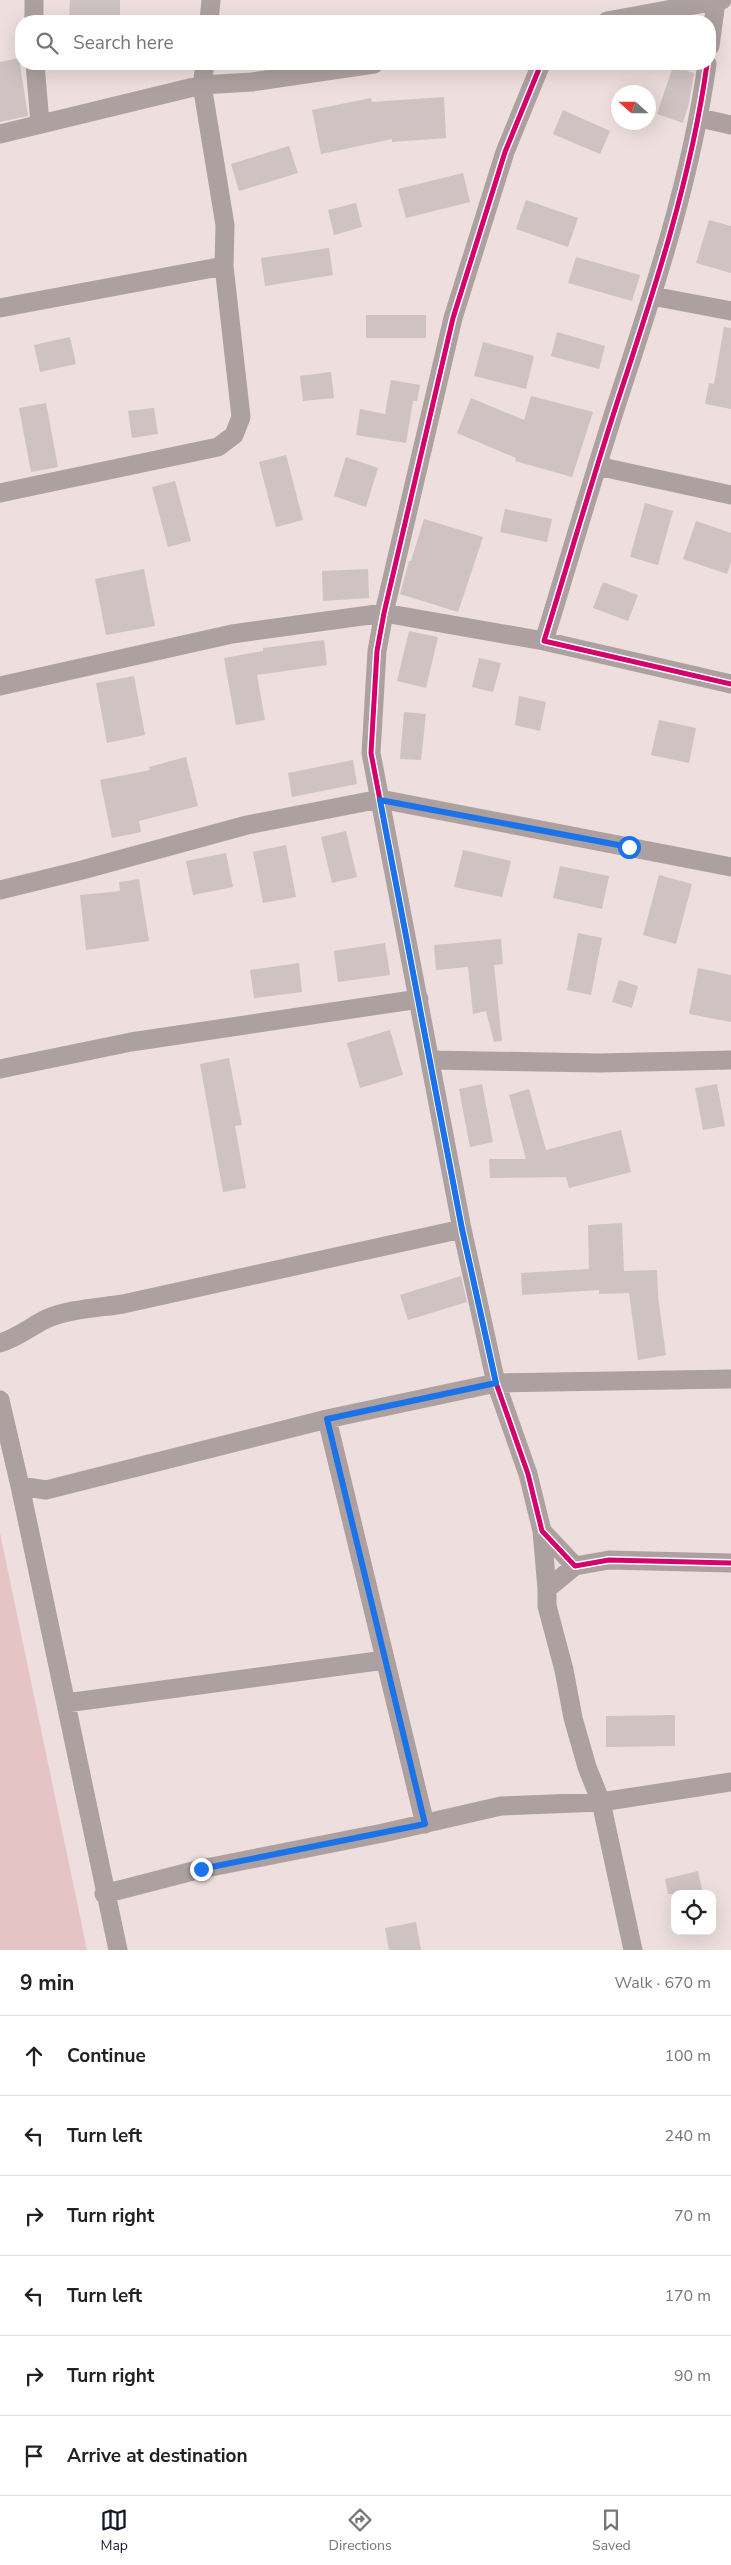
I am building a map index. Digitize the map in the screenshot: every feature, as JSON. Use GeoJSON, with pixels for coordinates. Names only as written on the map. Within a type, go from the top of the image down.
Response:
{"type":"FeatureCollection","features":[{"type":"Feature","properties":{"kind":"street"},"geometry":{"type":"LineString","coordinates":[[34,0],[34,15]]}},
{"type":"Feature","properties":{"kind":"street"},"geometry":{"type":"LineString","coordinates":[[210,15],[211,0]]}},
{"type":"Feature","properties":{"kind":"street"},"geometry":{"type":"LineString","coordinates":[[623,15],[644,7],[719,1],[716,16]]}},
{"type":"Feature","properties":{"kind":"street"},"geometry":{"type":"LineString","coordinates":[[36,70],[40,123]]}},
{"type":"Feature","properties":{"kind":"street"},"geometry":{"type":"LineString","coordinates":[[0,493],[218,447],[234,435],[242,416],[224,266],[225,225],[202,85],[203,70]]}},
{"type":"Feature","properties":{"kind":"street"},"geometry":{"type":"LineString","coordinates":[[0,134],[202,85],[252,82],[333,70]]}},
{"type":"Feature","properties":{"kind":"street"},"geometry":{"type":"LineString","coordinates":[[539,70],[505,152],[453,318],[384,612],[377,651],[371,752],[462,1229],[496,1383],[528,1474],[542,1531],[547,1606],[555,1630],[573,1718],[587,1767],[601,1802],[634,1950]]}},
{"type":"Feature","properties":{"kind":"street"},"geometry":{"type":"LineString","coordinates":[[544,641],[597,466],[652,296],[700,118],[706,70]]}},
{"type":"Feature","properties":{"kind":"street"},"geometry":{"type":"LineString","coordinates":[[700,118],[731,125]]}},
{"type":"Feature","properties":{"kind":"street"},"geometry":{"type":"LineString","coordinates":[[0,308],[224,266]]}},
{"type":"Feature","properties":{"kind":"street"},"geometry":{"type":"LineString","coordinates":[[652,296],[731,311]]}},
{"type":"Feature","properties":{"kind":"street"},"geometry":{"type":"LineString","coordinates":[[597,466],[731,495]]}},
{"type":"Feature","properties":{"kind":"street"},"geometry":{"type":"LineString","coordinates":[[0,686],[232,634],[384,612],[544,641],[731,684]]}},
{"type":"Feature","properties":{"kind":"street"},"geometry":{"type":"LineString","coordinates":[[0,890],[82,870],[247,825],[380,800],[731,867]]}},
{"type":"Feature","properties":{"kind":"street"},"geometry":{"type":"LineString","coordinates":[[0,1069],[131,1042],[419,999]]}},
{"type":"Feature","properties":{"kind":"street"},"geometry":{"type":"LineString","coordinates":[[431,1060],[599,1063],[731,1060]]}},
{"type":"Feature","properties":{"kind":"street"},"geometry":{"type":"LineString","coordinates":[[0,1343],[10,1340],[46,1320],[66,1312],[123,1304],[462,1229]]}},
{"type":"Feature","properties":{"kind":"street"},"geometry":{"type":"LineString","coordinates":[[20,1486],[46,1490],[327,1419],[496,1383],[731,1379]]}},
{"type":"Feature","properties":{"kind":"street"},"geometry":{"type":"LineString","coordinates":[[0,1400],[66,1703],[104,1894],[118,1950]]}},
{"type":"Feature","properties":{"kind":"street"},"geometry":{"type":"LineString","coordinates":[[327,1419],[425,1824]]}},
{"type":"Feature","properties":{"kind":"street"},"geometry":{"type":"LineString","coordinates":[[542,1531],[575,1566]]}},
{"type":"Feature","properties":{"kind":"street"},"geometry":{"type":"LineString","coordinates":[[547,1589],[575,1566],[609,1560],[731,1564]]}},
{"type":"Feature","properties":{"kind":"street"},"geometry":{"type":"LineString","coordinates":[[66,1703],[385,1660]]}},
{"type":"Feature","properties":{"kind":"street"},"geometry":{"type":"LineString","coordinates":[[104,1894],[201,1869],[425,1824],[501,1806],[601,1802],[731,1782]]}},
{"type":"Feature","properties":{"kind":"shaded area"},"geometry":{"type":"Polygon","coordinates":[[[0,1533],[87,1950],[0,1950],[0,1533]]]}},
{"type":"Feature","properties":{"kind":"building"},"geometry":{"type":"Polygon","coordinates":[[[70,0],[120,0],[120,15],[69,15],[70,0]]]}},
{"type":"Feature","properties":{"kind":"building"},"geometry":{"type":"Polygon","coordinates":[[[15,59],[15,70],[21,70],[28,116],[0,122],[0,62],[15,59]]]}},
{"type":"Feature","properties":{"kind":"building"},"geometry":{"type":"Polygon","coordinates":[[[672,70],[685,70],[694,73],[689,103],[683,123],[657,114],[672,70]]]}},
{"type":"Feature","properties":{"kind":"building"},"geometry":{"type":"Polygon","coordinates":[[[444,97],[446,138],[392,142],[392,139],[321,154],[312,110],[371,98],[372,102],[444,97]]]}},
{"type":"Feature","properties":{"kind":"building"},"geometry":{"type":"Polygon","coordinates":[[[563,110],[610,131],[600,154],[553,134],[563,110]]]}},
{"type":"Feature","properties":{"kind":"building"},"geometry":{"type":"Polygon","coordinates":[[[289,146],[298,173],[239,191],[231,164],[289,146]]]}},
{"type":"Feature","properties":{"kind":"building"},"geometry":{"type":"Polygon","coordinates":[[[463,173],[470,202],[406,218],[398,189],[463,173]]]}},
{"type":"Feature","properties":{"kind":"building"},"geometry":{"type":"Polygon","coordinates":[[[526,200],[578,218],[568,247],[516,229],[526,200]]]}},
{"type":"Feature","properties":{"kind":"building"},"geometry":{"type":"Polygon","coordinates":[[[356,203],[362,227],[334,235],[328,210],[356,203]]]}},
{"type":"Feature","properties":{"kind":"building"},"geometry":{"type":"Polygon","coordinates":[[[709,220],[731,226],[731,273],[696,263],[709,220]]]}},
{"type":"Feature","properties":{"kind":"building"},"geometry":{"type":"Polygon","coordinates":[[[329,248],[333,275],[265,286],[261,258],[329,248]]]}},
{"type":"Feature","properties":{"kind":"building"},"geometry":{"type":"Polygon","coordinates":[[[576,257],[640,275],[632,301],[568,283],[576,257]]]}},
{"type":"Feature","properties":{"kind":"building"},"geometry":{"type":"Polygon","coordinates":[[[366,315],[426,315],[426,338],[366,338],[366,315]]]}},
{"type":"Feature","properties":{"kind":"building"},"geometry":{"type":"Polygon","coordinates":[[[724,327],[731,328],[731,409],[705,404],[709,383],[714,384],[724,327]]]}},
{"type":"Feature","properties":{"kind":"building"},"geometry":{"type":"Polygon","coordinates":[[[557,332],[605,346],[599,369],[551,356],[557,332]]]}},
{"type":"Feature","properties":{"kind":"building"},"geometry":{"type":"Polygon","coordinates":[[[70,337],[76,364],[40,372],[34,345],[70,337]]]}},
{"type":"Feature","properties":{"kind":"building"},"geometry":{"type":"Polygon","coordinates":[[[483,342],[534,356],[526,389],[474,376],[483,342]]]}},
{"type":"Feature","properties":{"kind":"building"},"geometry":{"type":"Polygon","coordinates":[[[331,372],[334,398],[303,401],[300,376],[331,372]]]}},
{"type":"Feature","properties":{"kind":"building"},"geometry":{"type":"Polygon","coordinates":[[[391,380],[420,385],[417,401],[413,401],[406,443],[356,435],[360,409],[385,414],[391,380]]]}},
{"type":"Feature","properties":{"kind":"building"},"geometry":{"type":"Polygon","coordinates":[[[531,396],[593,412],[572,477],[515,461],[516,458],[457,433],[471,398],[524,420],[531,396]]]}},
{"type":"Feature","properties":{"kind":"building"},"geometry":{"type":"Polygon","coordinates":[[[46,403],[58,467],[31,472],[19,408],[46,403]]]}},
{"type":"Feature","properties":{"kind":"building"},"geometry":{"type":"Polygon","coordinates":[[[154,408],[158,434],[132,438],[128,411],[154,408]]]}},
{"type":"Feature","properties":{"kind":"building"},"geometry":{"type":"Polygon","coordinates":[[[286,455],[303,520],[276,527],[259,462],[286,455]]]}},
{"type":"Feature","properties":{"kind":"building"},"geometry":{"type":"Polygon","coordinates":[[[346,457],[378,468],[366,507],[334,496],[346,457]]]}},
{"type":"Feature","properties":{"kind":"building"},"geometry":{"type":"Polygon","coordinates":[[[175,481],[191,541],[168,547],[152,487],[175,481]]]}},
{"type":"Feature","properties":{"kind":"building"},"geometry":{"type":"Polygon","coordinates":[[[645,503],[673,511],[658,565],[630,557],[645,503]]]}},
{"type":"Feature","properties":{"kind":"building"},"geometry":{"type":"Polygon","coordinates":[[[505,509],[552,519],[547,542],[500,532],[505,509]]]}},
{"type":"Feature","properties":{"kind":"building"},"geometry":{"type":"Polygon","coordinates":[[[424,519],[483,537],[458,612],[400,594],[424,519]]]}},
{"type":"Feature","properties":{"kind":"building"},"geometry":{"type":"Polygon","coordinates":[[[696,521],[731,533],[731,562],[727,574],[683,559],[696,521]]]}},
{"type":"Feature","properties":{"kind":"building"},"geometry":{"type":"Polygon","coordinates":[[[144,569],[155,626],[106,635],[95,579],[144,569]]]}},
{"type":"Feature","properties":{"kind":"building"},"geometry":{"type":"Polygon","coordinates":[[[368,569],[369,598],[323,601],[322,571],[368,569]]]}},
{"type":"Feature","properties":{"kind":"building"},"geometry":{"type":"Polygon","coordinates":[[[603,582],[638,595],[628,621],[593,608],[603,582]]]}},
{"type":"Feature","properties":{"kind":"building"},"geometry":{"type":"Polygon","coordinates":[[[409,631],[438,637],[426,688],[397,681],[409,631]]]}},
{"type":"Feature","properties":{"kind":"building"},"geometry":{"type":"Polygon","coordinates":[[[324,640],[327,665],[257,675],[265,720],[236,725],[224,658],[263,651],[263,648],[324,640]]]}},
{"type":"Feature","properties":{"kind":"building"},"geometry":{"type":"Polygon","coordinates":[[[479,658],[501,663],[493,692],[472,687],[479,658]]]}},
{"type":"Feature","properties":{"kind":"building"},"geometry":{"type":"Polygon","coordinates":[[[134,676],[145,735],[107,743],[96,683],[134,676]]]}},
{"type":"Feature","properties":{"kind":"building"},"geometry":{"type":"Polygon","coordinates":[[[519,696],[546,702],[540,731],[515,725],[519,696]]]}},
{"type":"Feature","properties":{"kind":"building"},"geometry":{"type":"Polygon","coordinates":[[[404,712],[426,714],[421,760],[400,759],[404,712]]]}},
{"type":"Feature","properties":{"kind":"building"},"geometry":{"type":"Polygon","coordinates":[[[659,720],[696,728],[689,763],[651,755],[659,720]]]}},
{"type":"Feature","properties":{"kind":"building"},"geometry":{"type":"Polygon","coordinates":[[[186,757],[198,806],[139,821],[141,832],[112,838],[100,780],[150,770],[149,767],[186,757]]]}},
{"type":"Feature","properties":{"kind":"building"},"geometry":{"type":"Polygon","coordinates":[[[353,760],[357,784],[292,797],[288,773],[353,760]]]}},
{"type":"Feature","properties":{"kind":"building"},"geometry":{"type":"Polygon","coordinates":[[[346,831],[357,877],[332,883],[321,837],[346,831]]]}},
{"type":"Feature","properties":{"kind":"building"},"geometry":{"type":"Polygon","coordinates":[[[286,845],[296,897],[263,903],[253,852],[286,845]]]}},
{"type":"Feature","properties":{"kind":"building"},"geometry":{"type":"Polygon","coordinates":[[[463,850],[511,861],[502,897],[454,887],[463,850]]]}},
{"type":"Feature","properties":{"kind":"building"},"geometry":{"type":"Polygon","coordinates":[[[226,853],[233,887],[193,895],[186,861],[226,853]]]}},
{"type":"Feature","properties":{"kind":"building"},"geometry":{"type":"Polygon","coordinates":[[[560,866],[609,876],[602,909],[553,898],[560,866]]]}},
{"type":"Feature","properties":{"kind":"building"},"geometry":{"type":"Polygon","coordinates":[[[659,875],[692,884],[676,944],[643,935],[659,875]]]}},
{"type":"Feature","properties":{"kind":"building"},"geometry":{"type":"Polygon","coordinates":[[[139,879],[149,941],[86,950],[80,895],[120,891],[119,882],[139,879]]]}},
{"type":"Feature","properties":{"kind":"building"},"geometry":{"type":"Polygon","coordinates":[[[578,933],[602,938],[591,995],[567,990],[578,933]]]}},
{"type":"Feature","properties":{"kind":"building"},"geometry":{"type":"Polygon","coordinates":[[[501,939],[503,964],[494,965],[502,1041],[494,1042],[486,1011],[473,1014],[468,967],[436,970],[434,945],[501,939]]]}},
{"type":"Feature","properties":{"kind":"building"},"geometry":{"type":"Polygon","coordinates":[[[385,943],[390,975],[338,982],[334,951],[385,943]]]}},
{"type":"Feature","properties":{"kind":"building"},"geometry":{"type":"Polygon","coordinates":[[[299,963],[302,992],[254,998],[250,970],[299,963]]]}},
{"type":"Feature","properties":{"kind":"building"},"geometry":{"type":"Polygon","coordinates":[[[698,968],[731,975],[731,1022],[689,1014],[698,968]]]}},
{"type":"Feature","properties":{"kind":"building"},"geometry":{"type":"Polygon","coordinates":[[[619,980],[638,986],[632,1008],[612,1002],[619,980]]]}},
{"type":"Feature","properties":{"kind":"building"},"geometry":{"type":"Polygon","coordinates":[[[390,1030],[403,1075],[360,1088],[347,1043],[390,1030]]]}},
{"type":"Feature","properties":{"kind":"building"},"geometry":{"type":"Polygon","coordinates":[[[229,1058],[242,1125],[235,1126],[246,1188],[223,1192],[200,1064],[229,1058]]]}},
{"type":"Feature","properties":{"kind":"building"},"geometry":{"type":"Polygon","coordinates":[[[482,1084],[493,1142],[470,1147],[459,1089],[482,1084]]]}},
{"type":"Feature","properties":{"kind":"building"},"geometry":{"type":"Polygon","coordinates":[[[717,1084],[725,1126],[703,1130],[695,1088],[717,1084]]]}},
{"type":"Feature","properties":{"kind":"building"},"geometry":{"type":"Polygon","coordinates":[[[529,1089],[546,1150],[621,1130],[631,1172],[569,1188],[566,1177],[490,1178],[489,1159],[526,1159],[509,1095],[529,1089]]]}},
{"type":"Feature","properties":{"kind":"building"},"geometry":{"type":"Polygon","coordinates":[[[622,1223],[624,1271],[657,1270],[658,1296],[666,1355],[638,1360],[629,1293],[599,1294],[599,1290],[522,1295],[521,1273],[589,1269],[588,1225],[622,1223]]]}},
{"type":"Feature","properties":{"kind":"building"},"geometry":{"type":"Polygon","coordinates":[[[461,1276],[467,1302],[408,1320],[400,1295],[461,1276]]]}},
{"type":"Feature","properties":{"kind":"building"},"geometry":{"type":"Polygon","coordinates":[[[675,1715],[675,1746],[606,1747],[606,1716],[675,1715]]]}},
{"type":"Feature","properties":{"kind":"building"},"geometry":{"type":"Polygon","coordinates":[[[698,1871],[702,1890],[671,1890],[671,1894],[668,1894],[665,1879],[698,1871]]]}},
{"type":"Feature","properties":{"kind":"building"},"geometry":{"type":"Polygon","coordinates":[[[416,1922],[421,1950],[389,1950],[385,1928],[416,1922]]]}},
{"type":"Feature","properties":{"kind":"cycle path"},"geometry":{"type":"LineString","coordinates":[[539,70],[505,152],[453,318],[384,613],[377,651],[371,753],[462,1229],[496,1383],[528,1474],[542,1531],[575,1566],[609,1560],[731,1563]]}},
{"type":"Feature","properties":{"kind":"cycle path"},"geometry":{"type":"LineString","coordinates":[[706,70],[681,194],[644,322],[616,406],[544,641],[731,684]]}},
{"type":"Feature","properties":{"kind":"route"},"geometry":{"type":"LineString","coordinates":[[201,1869],[425,1824],[327,1419],[496,1383],[462,1229],[380,800],[629,847]]}}]}
